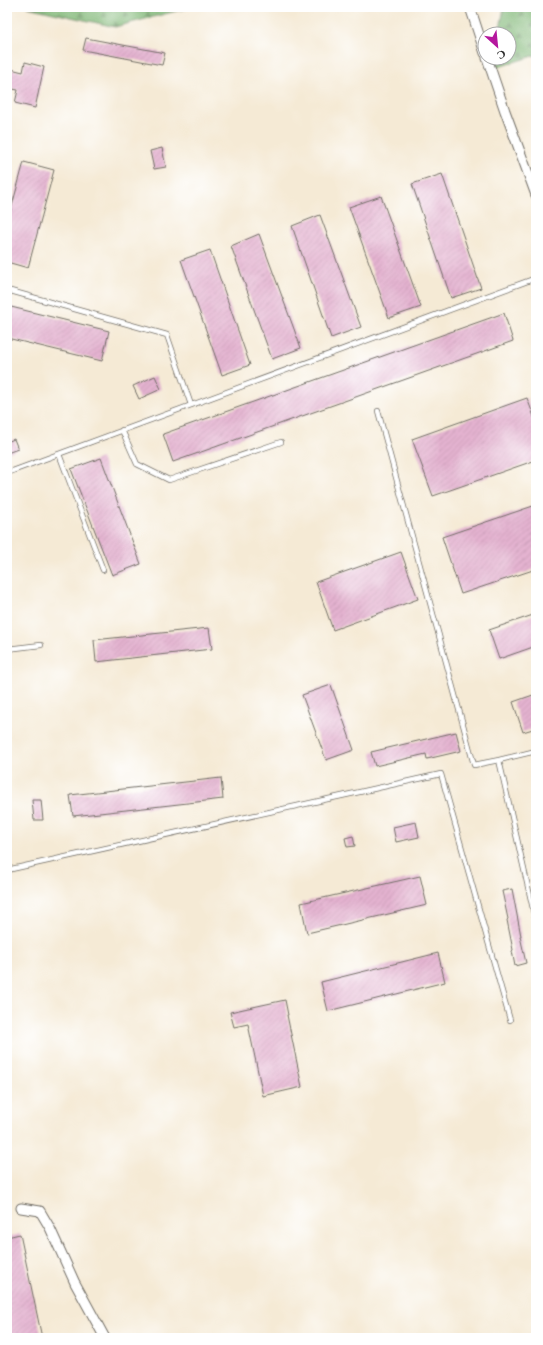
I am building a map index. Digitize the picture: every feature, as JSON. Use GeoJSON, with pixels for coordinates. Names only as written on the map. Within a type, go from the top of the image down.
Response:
{"type":"FeatureCollection","features":[{"type":"Feature","properties":{"kind":"street"},"geometry":{"type":"LineString","coordinates":[[470,7],[477,28]]}},
{"type":"Feature","properties":{"kind":"street"},"geometry":{"type":"LineString","coordinates":[[490,66],[536,195]]}},
{"type":"Feature","properties":{"kind":"street"},"geometry":{"type":"LineString","coordinates":[[22,1208],[40,1211],[50,1228],[75,1283],[106,1338]]}},
{"type":"Feature","properties":{"kind":"lane"},"geometry":{"type":"LineString","coordinates":[[7,473],[536,278]]}},
{"type":"Feature","properties":{"kind":"lane"},"geometry":{"type":"LineString","coordinates":[[7,290],[167,335],[191,405]]}},
{"type":"Feature","properties":{"kind":"lane"},"geometry":{"type":"LineString","coordinates":[[378,411],[474,765],[536,751]]}},
{"type":"Feature","properties":{"kind":"lane"},"geometry":{"type":"LineString","coordinates":[[122,430],[136,464],[169,480],[281,442]]}},
{"type":"Feature","properties":{"kind":"lane"},"geometry":{"type":"LineString","coordinates":[[59,454],[103,570]]}},
{"type":"Feature","properties":{"kind":"lane"},"geometry":{"type":"LineString","coordinates":[[7,649],[41,645]]}},
{"type":"Feature","properties":{"kind":"lane"},"geometry":{"type":"LineString","coordinates":[[499,760],[536,922]]}},
{"type":"Feature","properties":{"kind":"lane"},"geometry":{"type":"LineString","coordinates":[[7,870],[441,774],[510,1020]]}},
{"type":"Feature","properties":{"kind":"green space"},"geometry":{"type":"Polygon","coordinates":[[[27,7],[192,7],[115,27],[27,7]]]}},
{"type":"Feature","properties":{"kind":"green space"},"geometry":{"type":"Polygon","coordinates":[[[504,7],[536,7],[536,55],[517,61],[517,26],[500,26],[504,7]]]}},
{"type":"Feature","properties":{"kind":"green space"},"geometry":{"type":"Polygon","coordinates":[[[493,66],[501,66],[492,69],[493,66]]]}},
{"type":"Feature","properties":{"kind":"building"},"geometry":{"type":"Polygon","coordinates":[[[86,38],[165,53],[162,65],[83,50],[86,38]]]}},
{"type":"Feature","properties":{"kind":"building"},"geometry":{"type":"Polygon","coordinates":[[[25,62],[44,67],[35,108],[15,103],[18,90],[7,88],[7,68],[23,72],[25,62]]]}},
{"type":"Feature","properties":{"kind":"building"},"geometry":{"type":"Polygon","coordinates":[[[162,148],[166,167],[154,169],[150,151],[162,148]]]}},
{"type":"Feature","properties":{"kind":"building"},"geometry":{"type":"Polygon","coordinates":[[[24,162],[54,170],[28,268],[7,262],[7,224],[24,162]]]}},
{"type":"Feature","properties":{"kind":"building"},"geometry":{"type":"Polygon","coordinates":[[[442,174],[481,288],[451,298],[412,184],[442,174]]]}},
{"type":"Feature","properties":{"kind":"building"},"geometry":{"type":"Polygon","coordinates":[[[381,196],[421,307],[389,318],[349,207],[381,196]]]}},
{"type":"Feature","properties":{"kind":"building"},"geometry":{"type":"Polygon","coordinates":[[[320,215],[361,327],[331,338],[292,226],[320,215]]]}},
{"type":"Feature","properties":{"kind":"building"},"geometry":{"type":"Polygon","coordinates":[[[259,234],[301,348],[272,359],[231,246],[259,234]]]}},
{"type":"Feature","properties":{"kind":"building"},"geometry":{"type":"Polygon","coordinates":[[[210,250],[250,365],[222,375],[181,260],[210,250]]]}},
{"type":"Feature","properties":{"kind":"building"},"geometry":{"type":"Polygon","coordinates":[[[7,306],[109,331],[102,361],[7,338],[7,306]]]}},
{"type":"Feature","properties":{"kind":"building"},"geometry":{"type":"Polygon","coordinates":[[[504,313],[513,341],[173,462],[163,434],[504,313]]]}},
{"type":"Feature","properties":{"kind":"building"},"geometry":{"type":"Polygon","coordinates":[[[155,376],[161,389],[139,399],[133,386],[155,376]]]}},
{"type":"Feature","properties":{"kind":"building"},"geometry":{"type":"Polygon","coordinates":[[[527,398],[536,422],[536,460],[433,496],[412,439],[527,398]]]}},
{"type":"Feature","properties":{"kind":"building"},"geometry":{"type":"Polygon","coordinates":[[[14,439],[18,449],[7,453],[7,442],[14,439]]]}},
{"type":"Feature","properties":{"kind":"building"},"geometry":{"type":"Polygon","coordinates":[[[101,458],[141,564],[112,575],[71,469],[101,458]]]}},
{"type":"Feature","properties":{"kind":"building"},"geometry":{"type":"Polygon","coordinates":[[[536,505],[536,569],[461,594],[442,537],[536,505]]]}},
{"type":"Feature","properties":{"kind":"building"},"geometry":{"type":"Polygon","coordinates":[[[401,552],[418,599],[333,630],[316,582],[401,552]]]}},
{"type":"Feature","properties":{"kind":"building"},"geometry":{"type":"Polygon","coordinates":[[[536,614],[536,646],[499,659],[489,630],[536,614]]]}},
{"type":"Feature","properties":{"kind":"building"},"geometry":{"type":"Polygon","coordinates":[[[209,628],[212,649],[96,662],[94,640],[209,628]]]}},
{"type":"Feature","properties":{"kind":"building"},"geometry":{"type":"Polygon","coordinates":[[[331,685],[354,750],[326,760],[302,695],[331,685]]]}},
{"type":"Feature","properties":{"kind":"building"},"geometry":{"type":"Polygon","coordinates":[[[536,694],[536,728],[523,732],[513,702],[536,694]]]}},
{"type":"Feature","properties":{"kind":"building"},"geometry":{"type":"Polygon","coordinates":[[[456,732],[461,751],[427,759],[426,754],[375,766],[371,752],[456,732]]]}},
{"type":"Feature","properties":{"kind":"building"},"geometry":{"type":"Polygon","coordinates":[[[221,778],[223,799],[73,816],[70,795],[221,778]]]}},
{"type":"Feature","properties":{"kind":"building"},"geometry":{"type":"Polygon","coordinates":[[[32,800],[41,800],[43,820],[34,820],[32,800]]]}},
{"type":"Feature","properties":{"kind":"building"},"geometry":{"type":"Polygon","coordinates":[[[416,822],[419,837],[396,842],[393,827],[416,822]]]}},
{"type":"Feature","properties":{"kind":"building"},"geometry":{"type":"Polygon","coordinates":[[[353,836],[355,846],[347,847],[345,838],[353,836]]]}},
{"type":"Feature","properties":{"kind":"building"},"geometry":{"type":"Polygon","coordinates":[[[420,876],[427,905],[307,933],[301,903],[420,876]]]}},
{"type":"Feature","properties":{"kind":"building"},"geometry":{"type":"Polygon","coordinates":[[[512,889],[526,963],[515,966],[502,891],[512,889]]]}},
{"type":"Feature","properties":{"kind":"building"},"geometry":{"type":"Polygon","coordinates":[[[438,953],[445,982],[328,1011],[321,982],[438,953]]]}},
{"type":"Feature","properties":{"kind":"building"},"geometry":{"type":"Polygon","coordinates":[[[285,1000],[302,1087],[263,1096],[248,1024],[234,1027],[230,1012],[285,1000]]]}},
{"type":"Feature","properties":{"kind":"building"},"geometry":{"type":"Polygon","coordinates":[[[20,1234],[42,1338],[9,1338],[7,1326],[7,1237],[20,1234]]]}}]}
